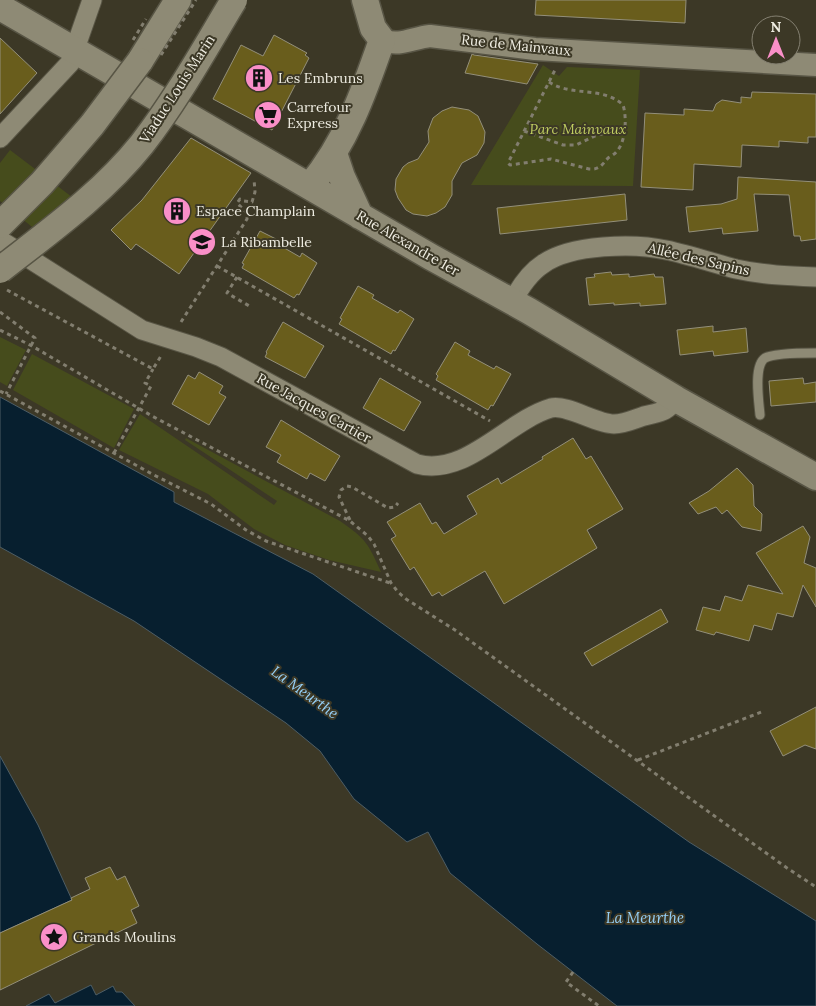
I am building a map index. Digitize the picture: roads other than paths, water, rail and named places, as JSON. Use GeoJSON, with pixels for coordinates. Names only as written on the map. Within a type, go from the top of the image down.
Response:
{"type":"FeatureCollection","features":[{"type":"Feature","properties":{"kind":"main road"},"geometry":{"type":"LineString","coordinates":[[0,225],[42,183],[92,125],[140,60],[178,0]]}},
{"type":"Feature","properties":{"kind":"main road","name":"Viaduc Louis Marin"},"geometry":{"type":"LineString","coordinates":[[0,270],[76,211],[101,188],[141,144],[169,106],[234,0]]}},
{"type":"Feature","properties":{"kind":"main road"},"geometry":{"type":"LineString","coordinates":[[310,186],[334,153],[347,130],[382,40],[373,28],[365,0]]}},
{"type":"Feature","properties":{"kind":"main road","name":"Rue Alexandre 1er"},"geometry":{"type":"LineString","coordinates":[[0,7],[431,258],[512,302],[666,393],[816,477]]}},
{"type":"Feature","properties":{"kind":"main road"},"geometry":{"type":"LineString","coordinates":[[334,153],[342,177],[360,216]]}},
{"type":"Feature","properties":{"kind":"street"},"geometry":{"type":"LineString","coordinates":[[0,138],[70,63],[92,0]]}},
{"type":"Feature","properties":{"kind":"street","name":"Rue de Mainvaux"},"geometry":{"type":"LineString","coordinates":[[382,40],[399,44],[430,36],[535,49],[816,65]]}},
{"type":"Feature","properties":{"kind":"street","name":"Rue Jacques Cartier"},"geometry":{"type":"LineString","coordinates":[[0,240],[142,330],[221,357],[417,464],[428,467],[443,466],[458,461],[554,408],[569,410],[602,422],[615,424],[667,410],[666,393]]}},
{"type":"Feature","properties":{"kind":"street","name":"Allée des Sapins"},"geometry":{"type":"LineString","coordinates":[[512,302],[522,285],[535,270],[546,262],[558,256],[620,245],[668,250],[757,273],[816,277]]}},
{"type":"Feature","properties":{"kind":"lane"},"geometry":{"type":"LineString","coordinates":[[760,415],[757,393],[760,364],[765,358],[816,353]]}},
{"type":"Feature","properties":{"kind":"water","name":"La Meurthe"},"geometry":{"type":"Polygon","coordinates":[[[0,397],[174,492],[174,502],[313,574],[689,842],[816,921],[816,1006],[617,1006],[450,873],[428,832],[407,842],[354,799],[320,751],[286,723],[134,621],[0,547],[0,397]]]}},
{"type":"Feature","properties":{"kind":"water"},"geometry":{"type":"Polygon","coordinates":[[[0,756],[38,825],[72,900],[0,933],[0,756]]]}},
{"type":"Feature","properties":{"kind":"water"},"geometry":{"type":"Polygon","coordinates":[[[91,985],[96,995],[113,986],[116,992],[122,992],[135,1006],[26,1006],[49,994],[55,1003],[91,985]]]}},
{"type":"Feature","properties":{"kind":"place","name":"Les Embruns"},"geometry":{"type":"Point","coordinates":[259,78]}},
{"type":"Feature","properties":{"kind":"place","name":"Carrefour Express"},"geometry":{"type":"Point","coordinates":[268,115]}},
{"type":"Feature","properties":{"kind":"place","name":"Espace Champlain"},"geometry":{"type":"Point","coordinates":[177,211]}},
{"type":"Feature","properties":{"kind":"place","name":"La Ribambelle"},"geometry":{"type":"Point","coordinates":[202,242]}},
{"type":"Feature","properties":{"kind":"place","name":"Grands Moulins"},"geometry":{"type":"Point","coordinates":[54,937]}},
{"type":"Feature","properties":{"kind":"park label","name":"Parc Mainvaux"},"geometry":{"type":"Point","coordinates":[578,129]}}]}
